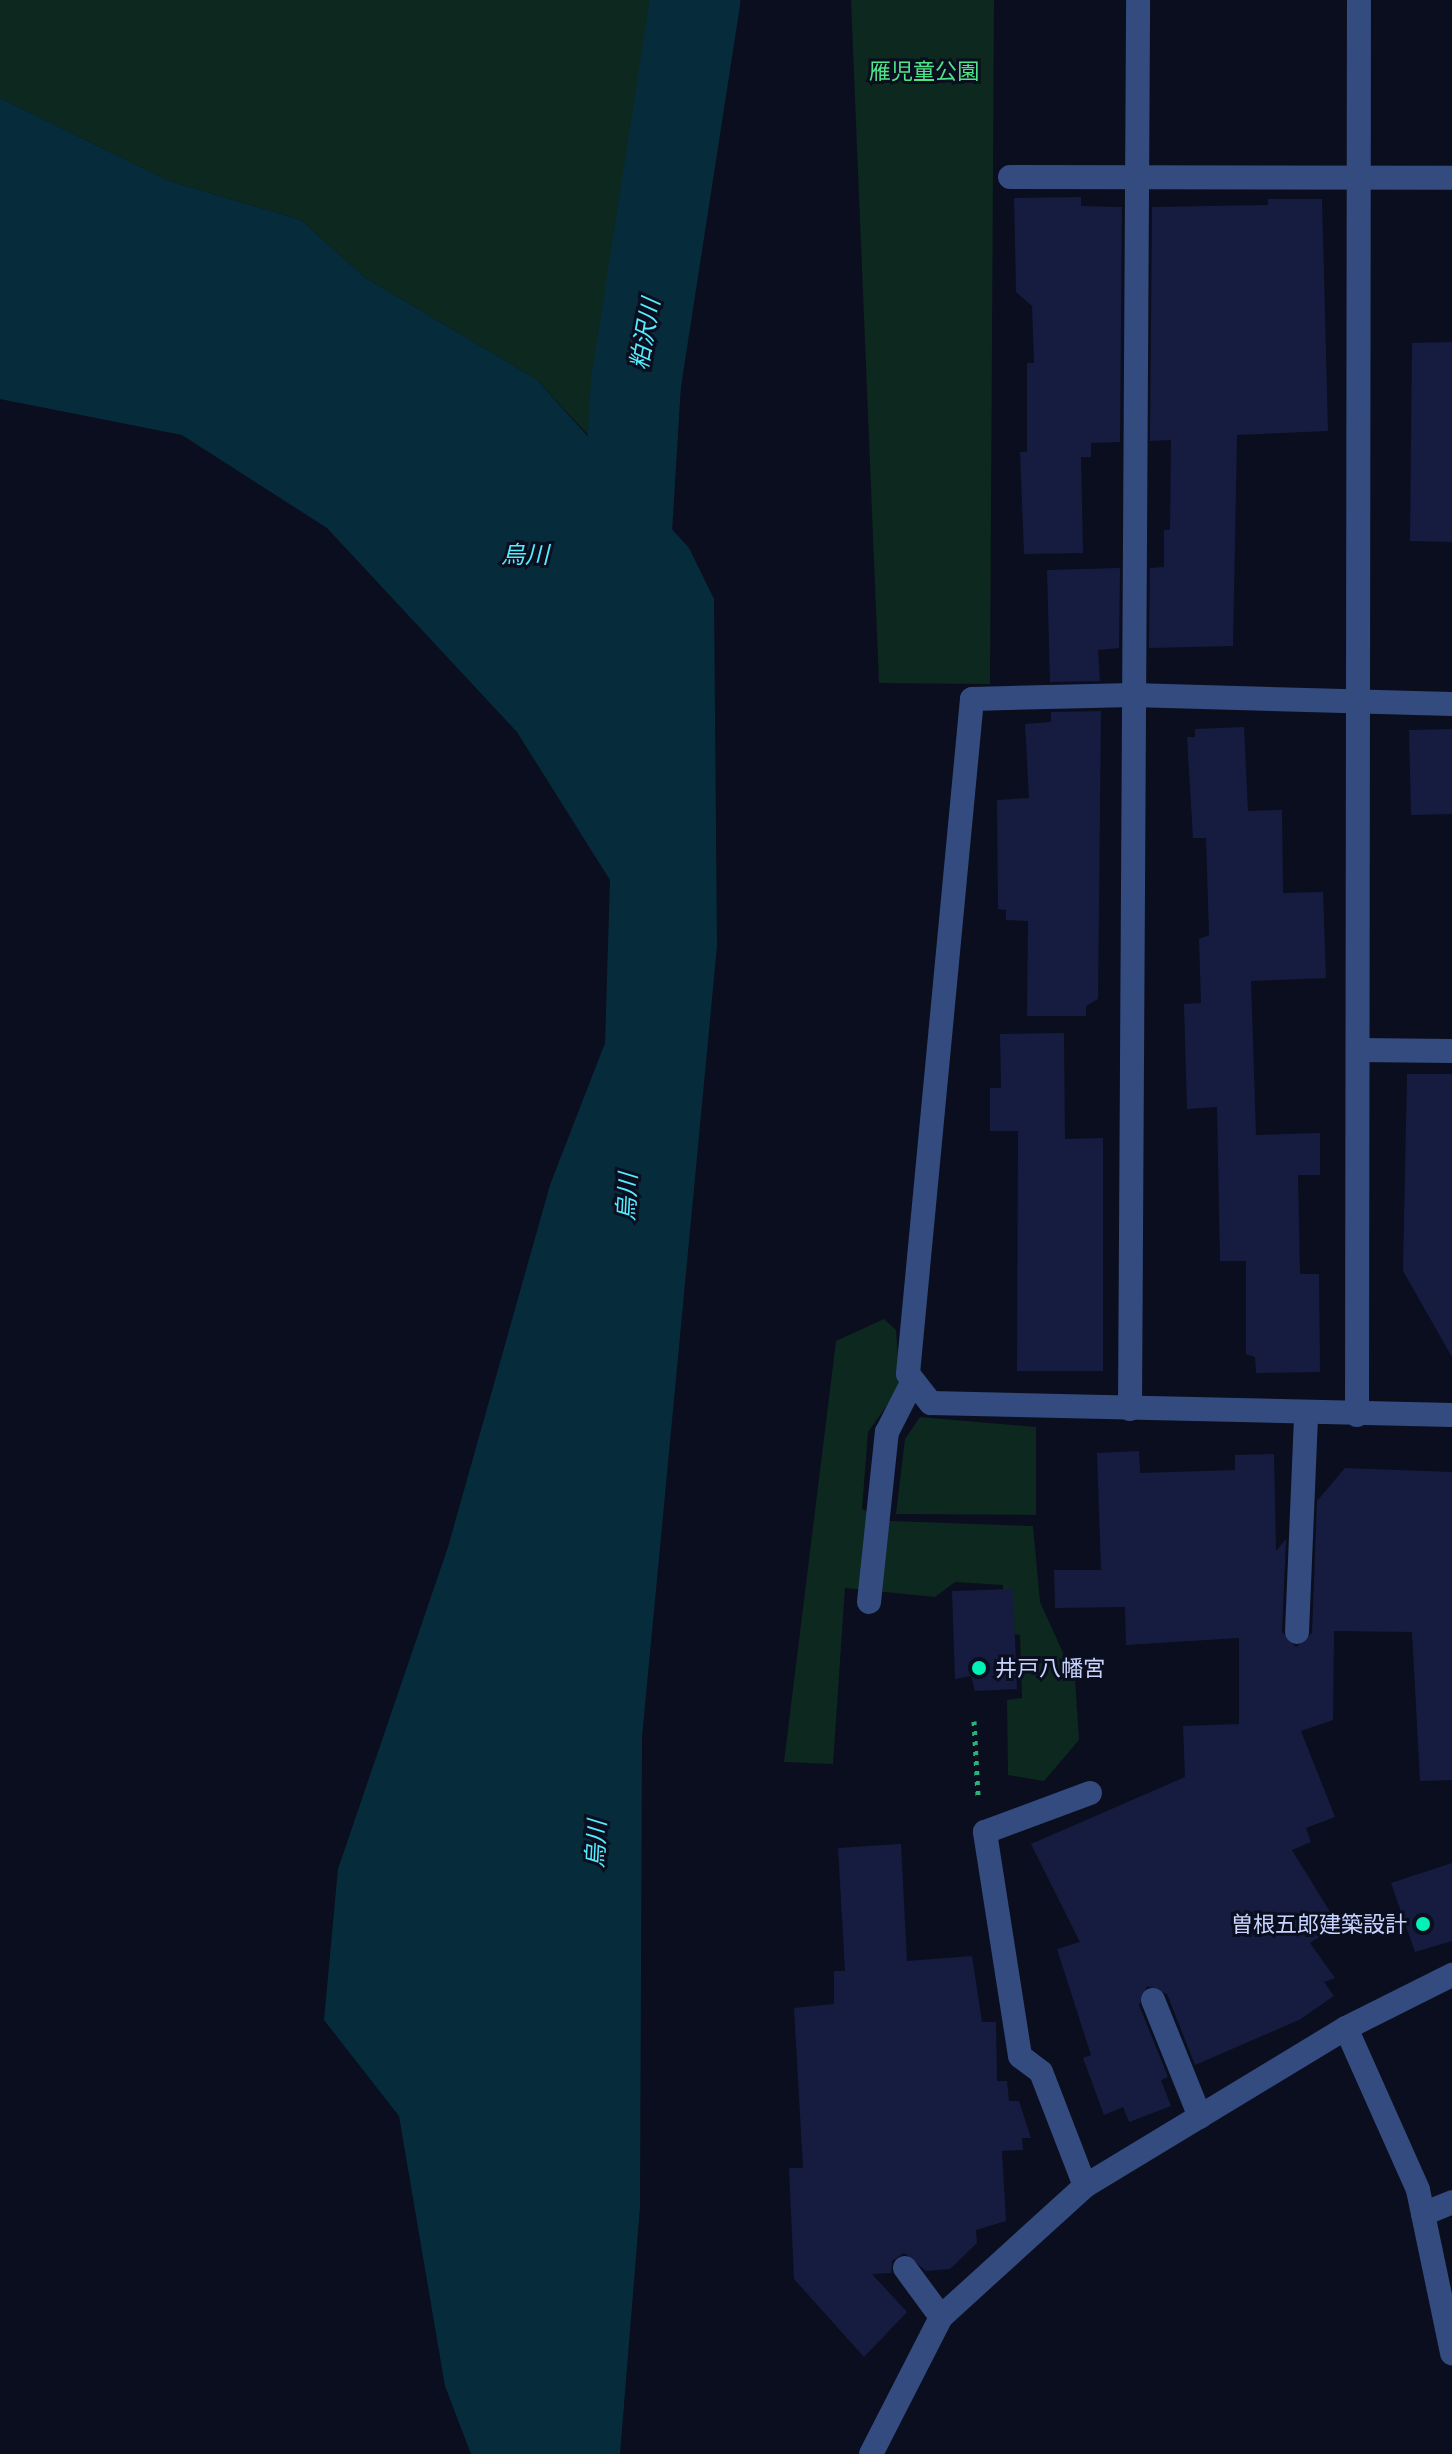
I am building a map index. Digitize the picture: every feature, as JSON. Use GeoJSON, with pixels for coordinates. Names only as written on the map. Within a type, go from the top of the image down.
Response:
{"type":"FeatureCollection","features":[{"type":"Feature","properties":{"kind":"street"},"geometry":{"type":"LineString","coordinates":[[1130,1409],[1132,695],[1140,174],[1138,0]]}},
{"type":"Feature","properties":{"kind":"street"},"geometry":{"type":"LineString","coordinates":[[1357,1415],[1356,176],[1359,0]]}},
{"type":"Feature","properties":{"kind":"street"},"geometry":{"type":"LineString","coordinates":[[1010,177],[1140,174],[1452,178]]}},
{"type":"Feature","properties":{"kind":"street"},"geometry":{"type":"LineString","coordinates":[[1452,704],[1132,695],[972,699],[908,1374],[931,1403],[1452,1415]]}},
{"type":"Feature","properties":{"kind":"street"},"geometry":{"type":"LineString","coordinates":[[1358,1050],[1452,1051]]}},
{"type":"Feature","properties":{"kind":"street"},"geometry":{"type":"LineString","coordinates":[[869,1602],[887,1432],[913,1381]]}},
{"type":"Feature","properties":{"kind":"street"},"geometry":{"type":"LineString","coordinates":[[1297,1632],[1306,1414]]}},
{"type":"Feature","properties":{"kind":"street"},"geometry":{"type":"LineString","coordinates":[[1085,2186],[1041,2072],[1020,2056],[985,1832],[1090,1793]]}},
{"type":"Feature","properties":{"kind":"street"},"geometry":{"type":"LineString","coordinates":[[871,2454],[941,2317],[1085,2186],[1346,2028],[1452,1975]]}},
{"type":"Feature","properties":{"kind":"street"},"geometry":{"type":"LineString","coordinates":[[1153,2000],[1200,2117]]}},
{"type":"Feature","properties":{"kind":"street"},"geometry":{"type":"LineString","coordinates":[[1346,2028],[1423,2214],[1452,2353]]}},
{"type":"Feature","properties":{"kind":"street"},"geometry":{"type":"LineString","coordinates":[[1423,2214],[1452,2202]]}},
{"type":"Feature","properties":{"kind":"street"},"geometry":{"type":"LineString","coordinates":[[905,2268],[941,2317]]}},
{"type":"Feature","properties":{"kind":"path"},"geometry":{"type":"LineString","coordinates":[[974,1721],[985,1832]]}},
{"type":"Feature","properties":{"kind":"green space"},"geometry":{"type":"Polygon","coordinates":[[[0,0],[663,0],[651,232],[618,467],[536,379],[364,277],[301,220],[169,181],[0,98],[0,0]]]}},
{"type":"Feature","properties":{"kind":"green space","name":"雁児童公園"},"geometry":{"type":"Polygon","coordinates":[[[851,0],[994,0],[990,684],[879,683],[851,0]]]}},
{"type":"Feature","properties":{"kind":"green space"},"geometry":{"type":"Polygon","coordinates":[[[884,1319],[896,1330],[900,1387],[868,1432],[862,1509],[891,1521],[1033,1526],[1040,1602],[1075,1679],[1079,1740],[1044,1781],[1008,1775],[1007,1700],[1022,1698],[1020,1635],[1003,1632],[1003,1585],[955,1582],[935,1597],[845,1588],[833,1764],[784,1762],[836,1341],[884,1319]]]}},
{"type":"Feature","properties":{"kind":"green space"},"geometry":{"type":"Polygon","coordinates":[[[920,1417],[1036,1427],[1036,1515],[896,1514],[905,1439],[920,1417]]]}},
{"type":"Feature","properties":{"kind":"water","name":"烏川"},"geometry":{"type":"Polygon","coordinates":[[[0,98],[169,181],[301,220],[364,277],[536,379],[689,548],[714,599],[717,946],[642,1737],[640,2207],[620,2454],[471,2454],[445,2386],[399,2116],[324,2020],[338,1869],[448,1547],[550,1185],[605,1043],[610,880],[517,732],[327,528],[182,435],[0,399],[0,98]]]}},
{"type":"Feature","properties":{"kind":"building"},"geometry":{"type":"Polygon","coordinates":[[[1081,197],[1081,206],[1122,207],[1120,442],[1091,443],[1091,457],[1081,457],[1083,553],[1024,554],[1020,452],[1027,452],[1027,363],[1034,363],[1032,306],[1016,292],[1014,198],[1081,197]]]}},
{"type":"Feature","properties":{"kind":"building"},"geometry":{"type":"Polygon","coordinates":[[[1268,199],[1322,199],[1328,431],[1237,435],[1233,646],[1149,648],[1150,568],[1164,567],[1164,530],[1170,530],[1171,440],[1150,441],[1152,207],[1268,205],[1268,199]]]}},
{"type":"Feature","properties":{"kind":"building"},"geometry":{"type":"Polygon","coordinates":[[[1452,342],[1452,542],[1410,541],[1412,343],[1452,342]]]}},
{"type":"Feature","properties":{"kind":"building"},"geometry":{"type":"Polygon","coordinates":[[[1120,568],[1119,648],[1098,650],[1100,681],[1050,682],[1047,570],[1120,568]]]}},
{"type":"Feature","properties":{"kind":"building"},"geometry":{"type":"Polygon","coordinates":[[[1101,711],[1098,999],[1086,1006],[1086,1016],[1027,1016],[1028,921],[1006,920],[1006,910],[998,909],[997,800],[1029,798],[1025,724],[1051,722],[1051,712],[1101,711]]]}},
{"type":"Feature","properties":{"kind":"building"},"geometry":{"type":"Polygon","coordinates":[[[1244,727],[1248,811],[1282,810],[1283,893],[1323,892],[1326,978],[1251,981],[1256,1135],[1320,1133],[1320,1175],[1298,1175],[1300,1274],[1319,1274],[1320,1372],[1256,1373],[1255,1357],[1246,1354],[1246,1261],[1220,1261],[1217,1107],[1187,1109],[1184,1004],[1201,1003],[1199,939],[1209,935],[1206,838],[1193,838],[1187,737],[1195,737],[1195,729],[1244,727]]]}},
{"type":"Feature","properties":{"kind":"building"},"geometry":{"type":"Polygon","coordinates":[[[1452,729],[1452,814],[1411,815],[1409,730],[1452,729]]]}},
{"type":"Feature","properties":{"kind":"building"},"geometry":{"type":"Polygon","coordinates":[[[1064,1033],[1065,1139],[1103,1138],[1103,1371],[1017,1371],[1018,1131],[990,1131],[990,1088],[1001,1088],[1000,1034],[1064,1033]]]}},
{"type":"Feature","properties":{"kind":"building"},"geometry":{"type":"Polygon","coordinates":[[[1407,1074],[1452,1074],[1452,1357],[1403,1271],[1407,1074]]]}},
{"type":"Feature","properties":{"kind":"building"},"geometry":{"type":"Polygon","coordinates":[[[1139,1451],[1140,1473],[1235,1470],[1235,1455],[1274,1454],[1276,1551],[1286,1539],[1282,1632],[1296,1647],[1312,1633],[1317,1501],[1345,1468],[1452,1472],[1452,1780],[1420,1781],[1412,1632],[1334,1631],[1333,1720],[1301,1731],[1335,1817],[1306,1828],[1311,1842],[1292,1850],[1338,1925],[1310,1943],[1335,1978],[1324,1982],[1334,1996],[1299,2020],[1195,2065],[1167,1994],[1147,1986],[1139,2005],[1168,2077],[1161,2080],[1171,2106],[1129,2122],[1123,2107],[1104,2115],[1083,2058],[1091,2055],[1057,1949],[1080,1942],[1031,1844],[1185,1777],[1183,1726],[1239,1724],[1239,1638],[1126,1645],[1125,1607],[1055,1608],[1054,1570],[1101,1570],[1097,1453],[1139,1451]]]}},
{"type":"Feature","properties":{"kind":"building","name":"井戸八幡宮"},"geometry":{"type":"Polygon","coordinates":[[[1013,1589],[1017,1689],[975,1691],[971,1676],[955,1679],[952,1591],[1013,1589]]]}},
{"type":"Feature","properties":{"kind":"building"},"geometry":{"type":"Polygon","coordinates":[[[901,1844],[907,1961],[972,1956],[982,2022],[996,2022],[997,2081],[1007,2081],[1009,2101],[1019,2101],[1031,2138],[1022,2138],[1023,2150],[1002,2151],[1006,2221],[976,2230],[977,2243],[950,2269],[926,2271],[904,2253],[892,2261],[891,2273],[872,2274],[907,2312],[864,2357],[794,2279],[789,2168],[803,2168],[794,2008],[834,2004],[834,1971],[845,1971],[838,1848],[901,1844]]]}},
{"type":"Feature","properties":{"kind":"building","name":"曽根五郎建築設計"},"geometry":{"type":"Polygon","coordinates":[[[1452,1863],[1452,1941],[1415,1952],[1391,1883],[1452,1863]]]}},
{"type":"Feature","properties":{"kind":"waterway","name":"粕沢川"},"geometry":{"type":"LineString","coordinates":[[603,603],[625,563],[636,383],[695,0]]}},
{"type":"Feature","properties":{"kind":"place","name":"井戸八幡宮"},"geometry":{"type":"Point","coordinates":[979,1668]}},
{"type":"Feature","properties":{"kind":"place","name":"曽根五郎建築設計"},"geometry":{"type":"Point","coordinates":[1423,1924]}}]}
